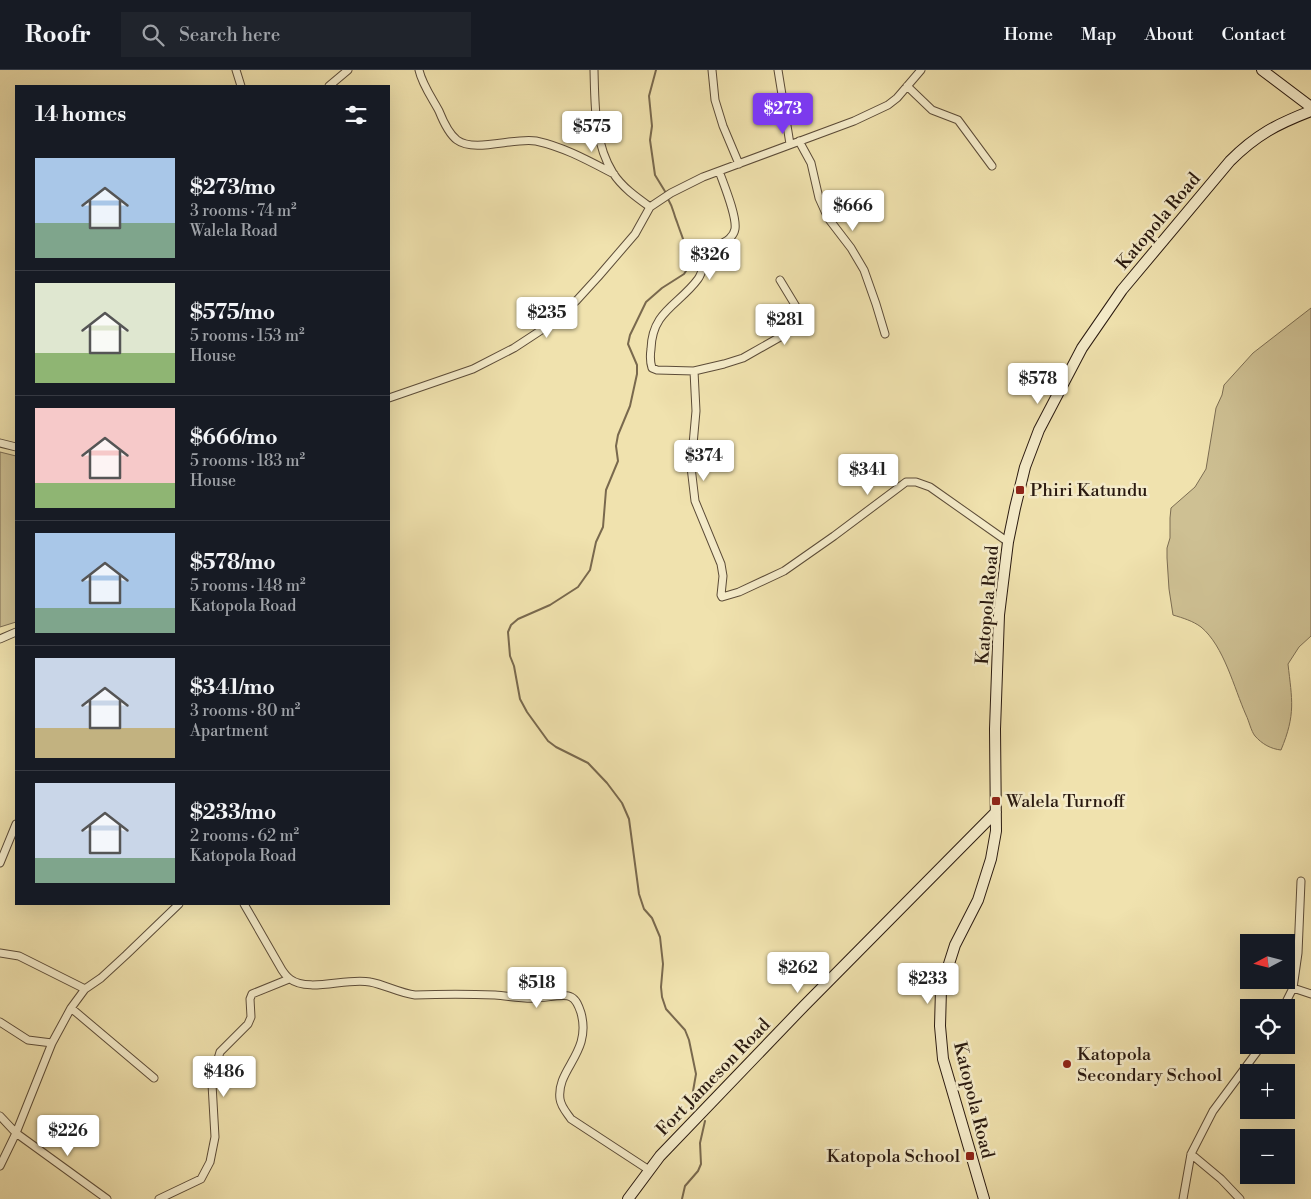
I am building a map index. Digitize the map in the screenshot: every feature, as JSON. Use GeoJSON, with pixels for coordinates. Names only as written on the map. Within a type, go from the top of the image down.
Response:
{"type":"FeatureCollection","features":[{"type":"Feature","properties":{"kind":"street"},"geometry":{"type":"LineString","coordinates":[[236,70],[241,85]]}},
{"type":"Feature","properties":{"kind":"street"},"geometry":{"type":"LineString","coordinates":[[330,85],[348,70]]}},
{"type":"Feature","properties":{"kind":"street"},"geometry":{"type":"LineString","coordinates":[[419,70],[422,80],[443,121],[458,142],[492,144],[525,140],[537,141],[577,155],[614,174]]}},
{"type":"Feature","properties":{"kind":"street"},"geometry":{"type":"LineString","coordinates":[[594,70],[598,125],[601,146],[606,161],[629,192],[650,207]]}},
{"type":"Feature","properties":{"kind":"street"},"geometry":{"type":"LineString","coordinates":[[712,70],[715,100],[722,126],[739,164]]}},
{"type":"Feature","properties":{"kind":"street"},"geometry":{"type":"LineString","coordinates":[[778,70],[790,144]]}},
{"type":"Feature","properties":{"kind":"street"},"geometry":{"type":"LineString","coordinates":[[390,398],[473,369],[514,348],[546,327],[578,300],[598,277],[634,234],[650,207],[671,193],[719,171],[854,120],[888,105],[898,98],[922,70]]}},
{"type":"Feature","properties":{"kind":"street"},"geometry":{"type":"LineString","coordinates":[[1262,70],[1311,106]]}},
{"type":"Feature","properties":{"kind":"street"},"geometry":{"type":"LineString","coordinates":[[907,86],[932,110],[958,120],[972,136],[992,166]]}},
{"type":"Feature","properties":{"kind":"street","name":"Katopola Road"},"geometry":{"type":"LineString","coordinates":[[984,1199],[942,1059],[940,1026],[941,989],[955,946],[978,900],[991,859],[996,831],[995,729],[999,615],[1008,542],[1025,467],[1039,430],[1082,348],[1122,290],[1243,148],[1277,125],[1311,112]]}},
{"type":"Feature","properties":{"kind":"street"},"geometry":{"type":"LineString","coordinates":[[799,141],[811,162],[819,198],[828,218],[852,248],[864,270],[885,334]]}},
{"type":"Feature","properties":{"kind":"street"},"geometry":{"type":"LineString","coordinates":[[719,171],[731,207],[735,231],[733,236],[711,251],[698,279],[672,304],[658,321],[651,337],[650,362],[652,368],[657,370],[694,372],[742,358],[803,324],[803,318],[780,280]]}},
{"type":"Feature","properties":{"kind":"street"},"geometry":{"type":"LineString","coordinates":[[694,372],[696,411],[691,468],[695,501],[721,564],[723,576],[722,598],[784,571],[906,482],[916,482],[930,487],[1008,542]]}},
{"type":"Feature","properties":{"kind":"street"},"geometry":{"type":"LineString","coordinates":[[0,443],[15,447]]}},
{"type":"Feature","properties":{"kind":"street"},"geometry":{"type":"LineString","coordinates":[[0,638],[15,632]]}},
{"type":"Feature","properties":{"kind":"street","name":"Fort Jameson Road"},"geometry":{"type":"LineString","coordinates":[[628,1199],[660,1156],[804,1006],[996,812]]}},
{"type":"Feature","properties":{"kind":"street"},"geometry":{"type":"LineString","coordinates":[[0,863],[15,826]]}},
{"type":"Feature","properties":{"kind":"street"},"geometry":{"type":"LineString","coordinates":[[1295,974],[1298,953],[1301,881]]}},
{"type":"Feature","properties":{"kind":"street"},"geometry":{"type":"LineString","coordinates":[[0,1166],[3,1153],[16,1133],[52,1043],[71,1008],[85,989],[101,978],[178,905]]}},
{"type":"Feature","properties":{"kind":"street"},"geometry":{"type":"LineString","coordinates":[[245,905],[289,979],[298,983],[312,984],[356,980],[370,982],[406,994],[415,995],[472,994],[527,999],[565,995],[572,997],[577,1003],[583,1032],[582,1042],[575,1059],[566,1072],[560,1092],[563,1108],[571,1119],[649,1170]]}},
{"type":"Feature","properties":{"kind":"street"},"geometry":{"type":"LineString","coordinates":[[0,953],[19,956],[85,989]]}},
{"type":"Feature","properties":{"kind":"street"},"geometry":{"type":"LineString","coordinates":[[159,1199],[201,1179],[206,1173],[215,1137],[212,1084],[220,1052],[248,1024],[251,1017],[250,999],[252,994],[289,979]]}},
{"type":"Feature","properties":{"kind":"street"},"geometry":{"type":"LineString","coordinates":[[1295,989],[1311,994]]}},
{"type":"Feature","properties":{"kind":"street"},"geometry":{"type":"LineString","coordinates":[[71,1008],[154,1078]]}},
{"type":"Feature","properties":{"kind":"street"},"geometry":{"type":"LineString","coordinates":[[0,1022],[28,1040],[52,1043]]}},
{"type":"Feature","properties":{"kind":"street"},"geometry":{"type":"LineString","coordinates":[[1183,1199],[1191,1154],[1213,1111],[1255,1054]]}},
{"type":"Feature","properties":{"kind":"street"},"geometry":{"type":"LineString","coordinates":[[0,1116],[16,1133],[107,1199]]}},
{"type":"Feature","properties":{"kind":"street"},"geometry":{"type":"LineString","coordinates":[[1191,1154],[1221,1179],[1240,1199]]}},
{"type":"Feature","properties":{"kind":"shaded area"},"geometry":{"type":"Polygon","coordinates":[[[1311,308],[1311,636],[1299,647],[1288,664],[1292,707],[1289,726],[1281,750],[1267,746],[1255,736],[1228,668],[1209,635],[1195,623],[1173,615],[1169,589],[1167,548],[1170,538],[1171,508],[1195,487],[1206,469],[1216,408],[1224,385],[1253,353],[1311,308]]]}},
{"type":"Feature","properties":{"kind":"shaded area"},"geometry":{"type":"Polygon","coordinates":[[[0,452],[15,456],[15,622],[0,627],[0,452]]]}},
{"type":"Feature","properties":{"kind":"waterway"},"geometry":{"type":"LineString","coordinates":[[656,70],[649,96],[652,126],[650,140],[655,175],[666,193]]}},
{"type":"Feature","properties":{"kind":"waterway"},"geometry":{"type":"LineString","coordinates":[[668,199],[685,244],[690,265],[684,274],[662,288],[646,302],[630,335],[628,344],[637,365],[637,374],[630,406],[618,435],[616,446],[618,461],[606,490],[603,527],[596,542],[590,570],[578,587],[550,605],[518,619],[511,625],[508,632],[510,656],[514,666],[520,699],[527,712],[548,741],[588,763],[607,783],[622,803],[629,819],[639,894],[644,909],[652,918],[660,937],[663,964],[662,997],[666,1009],[685,1030],[689,1040],[696,1074],[692,1097],[693,1108]]}},
{"type":"Feature","properties":{"kind":"waterway"},"geometry":{"type":"LineString","coordinates":[[682,1199],[685,1186],[698,1171],[701,1164],[700,1143],[705,1121]]}},
{"type":"Feature","properties":{"kind":"place","name":"Phiri Katundu"},"geometry":{"type":"Point","coordinates":[1020,490]}},
{"type":"Feature","properties":{"kind":"place","name":"Walela Turnoff"},"geometry":{"type":"Point","coordinates":[996,801]}},
{"type":"Feature","properties":{"kind":"place","name":"Katopola Secondary School"},"geometry":{"type":"Point","coordinates":[1067,1064]}},
{"type":"Feature","properties":{"kind":"place","name":"Katopola School"},"geometry":{"type":"Point","coordinates":[970,1156]}}]}
